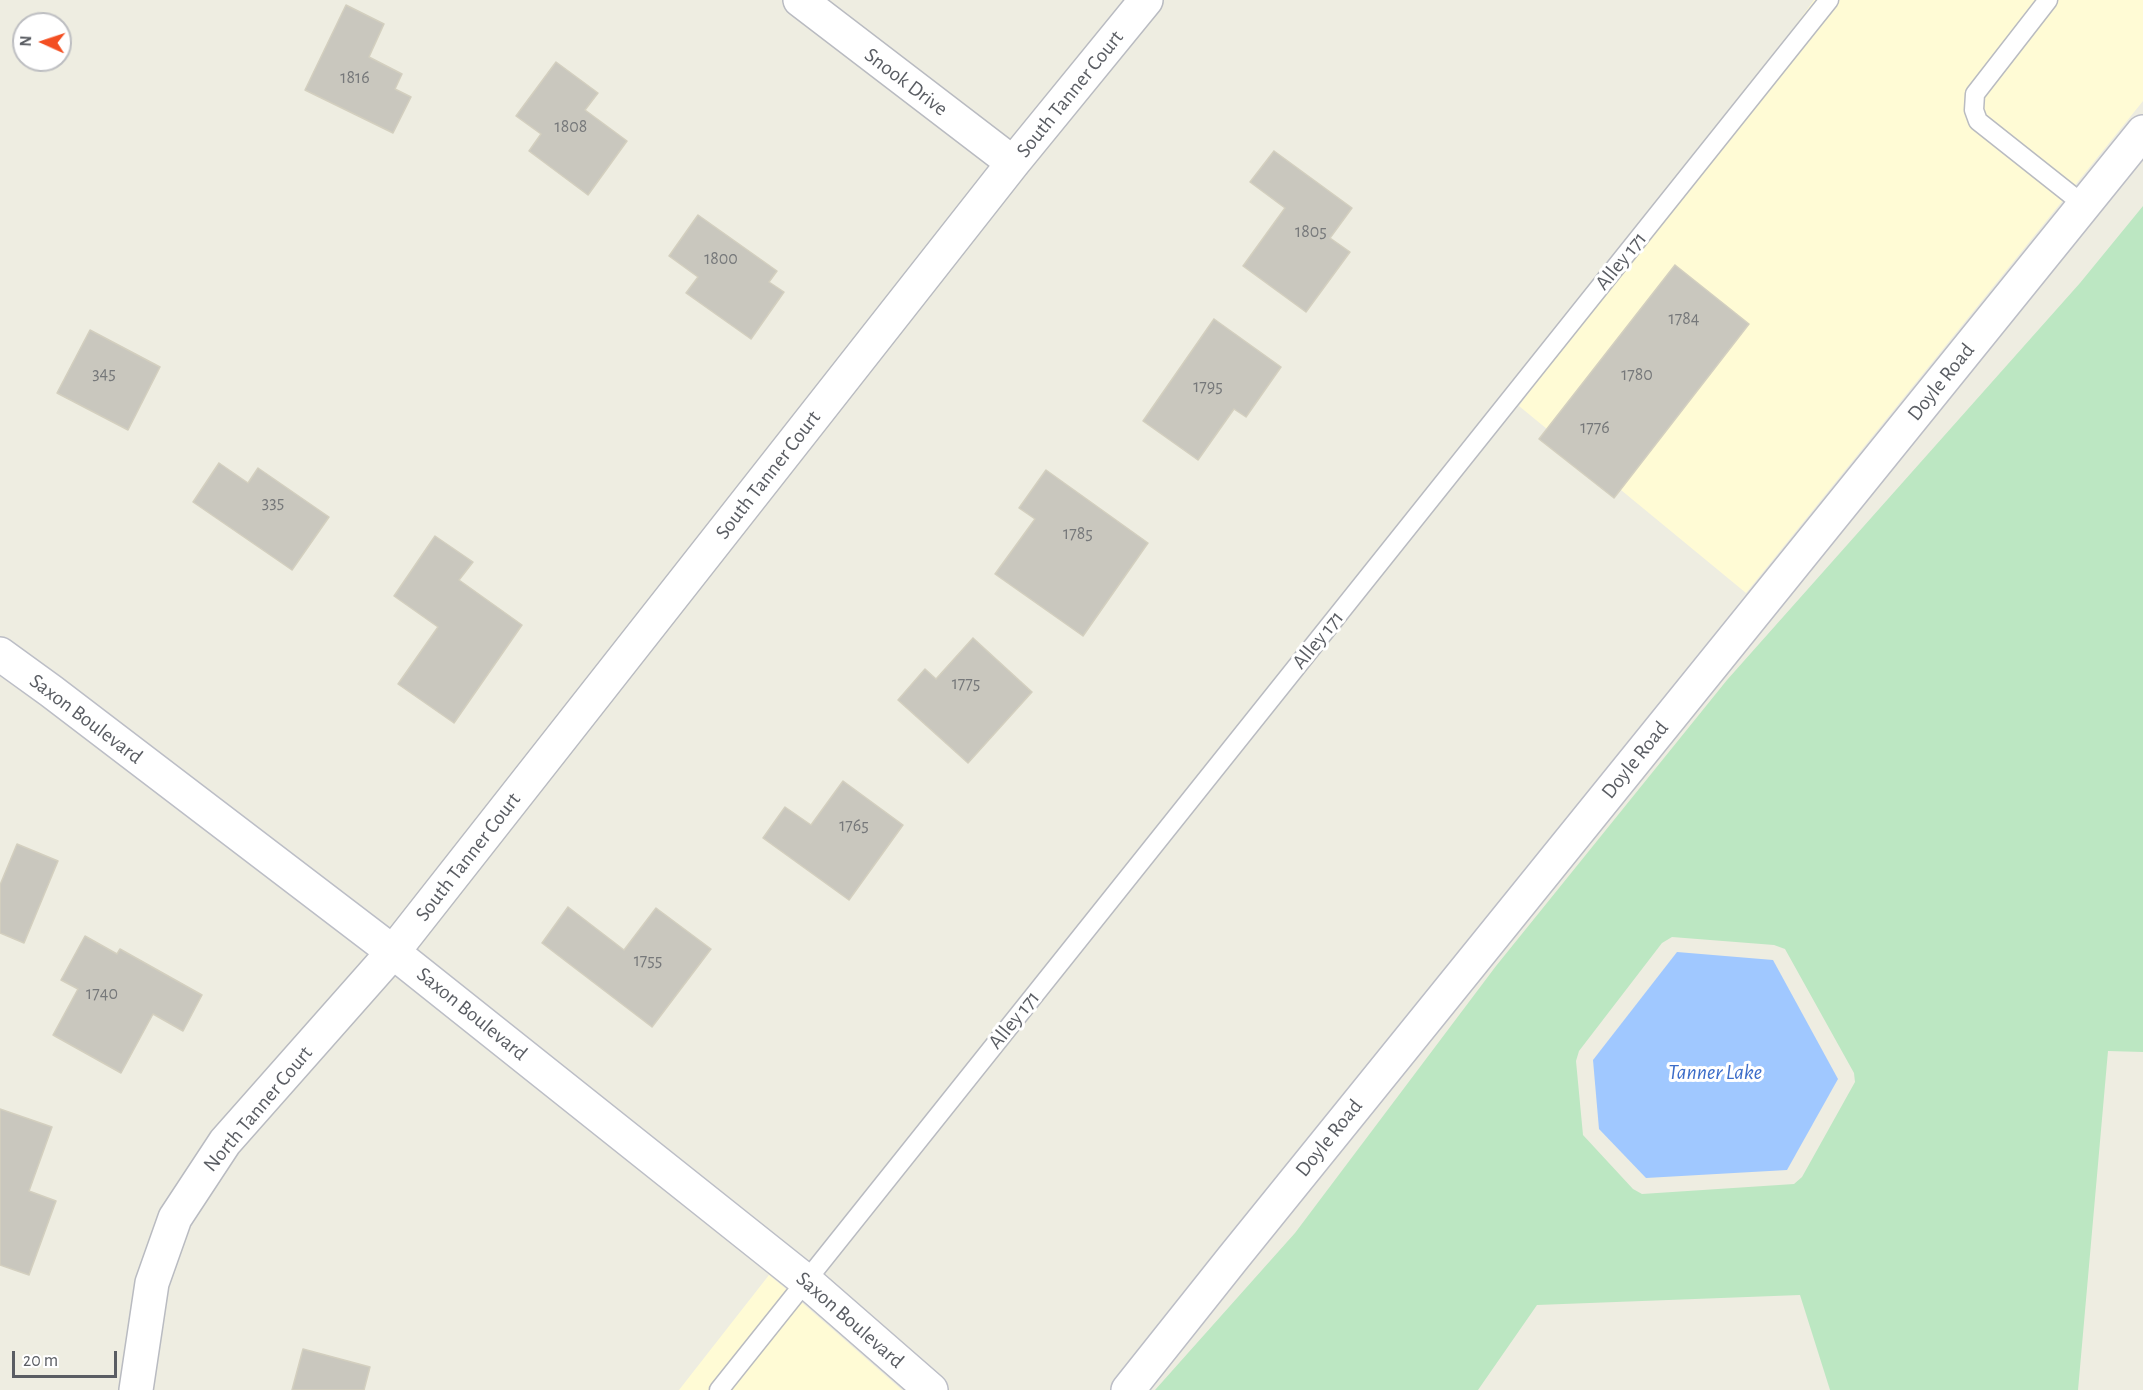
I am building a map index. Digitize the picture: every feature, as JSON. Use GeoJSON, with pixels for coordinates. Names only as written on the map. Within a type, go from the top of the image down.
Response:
{"type":"FeatureCollection","features":[{"type":"Feature","properties":{"kind":"main road","name":"Snook Drive"},"geometry":{"type":"LineString","coordinates":[[800,0],[1013,163]]}},
{"type":"Feature","properties":{"kind":"main road","name":"South Tanner Court"},"geometry":{"type":"LineString","coordinates":[[393,952],[1013,163],[1146,0]]}},
{"type":"Feature","properties":{"kind":"main road","name":"Doyle Road"},"geometry":{"type":"LineString","coordinates":[[1128,1390],[2143,132]]}},
{"type":"Feature","properties":{"kind":"main road","name":"Saxon Boulevard"},"geometry":{"type":"LineString","coordinates":[[0,654],[393,952],[806,1281],[931,1390]]}},
{"type":"Feature","properties":{"kind":"main road","name":"North Tanner Court"},"geometry":{"type":"LineString","coordinates":[[136,1390],[152,1283],[175,1218],[225,1142],[393,952]]}},
{"type":"Feature","properties":{"kind":"lane","name":"Alley 171"},"geometry":{"type":"LineString","coordinates":[[719,1390],[1829,0]]}},
{"type":"Feature","properties":{"kind":"lane"},"geometry":{"type":"LineString","coordinates":[[2048,0],[1975,94],[1974,110],[1978,121],[2084,206]]}},
{"type":"Feature","properties":{"kind":"shaded area"},"geometry":{"type":"Polygon","coordinates":[[[1814,0],[2143,0],[2143,101],[1746,593],[1519,406],[1814,0]]]}},
{"type":"Feature","properties":{"kind":"shaded area"},"geometry":{"type":"Polygon","coordinates":[[[769,1275],[792,1294],[902,1390],[679,1390],[769,1275]]]}},
{"type":"Feature","properties":{"kind":"green space"},"geometry":{"type":"Polygon","coordinates":[[[2143,206],[2143,1052],[2108,1051],[2078,1390],[1830,1390],[1800,1295],[1537,1305],[1478,1390],[1155,1390],[1295,1233],[1496,966],[1727,680],[2080,283],[2143,206]],[[1672,937],[1662,943],[1579,1051],[1576,1061],[1583,1135],[1633,1189],[1642,1194],[1794,1184],[1802,1177],[1855,1082],[1854,1073],[1785,949],[1774,945],[1672,937]]]}},
{"type":"Feature","properties":{"kind":"water","name":"Tanner Lake"},"geometry":{"type":"Polygon","coordinates":[[[1677,952],[1773,960],[1838,1079],[1787,1170],[1646,1178],[1599,1129],[1593,1060],[1677,952]]]}},
{"type":"Feature","properties":{"kind":"building"},"geometry":{"type":"Polygon","coordinates":[[[346,5],[384,24],[369,57],[402,74],[395,89],[411,97],[393,133],[305,90],[346,5]]]}},
{"type":"Feature","properties":{"kind":"building"},"geometry":{"type":"Polygon","coordinates":[[[556,62],[598,93],[585,110],[627,141],[588,195],[529,151],[541,134],[516,116],[556,62]]]}},
{"type":"Feature","properties":{"kind":"building"},"geometry":{"type":"Polygon","coordinates":[[[1274,151],[1352,208],[1330,238],[1350,252],[1306,312],[1243,266],[1285,208],[1250,182],[1274,151]]]}},
{"type":"Feature","properties":{"kind":"building"},"geometry":{"type":"Polygon","coordinates":[[[698,215],[777,271],[769,282],[784,292],[751,339],[686,293],[698,277],[669,256],[698,215]]]}},
{"type":"Feature","properties":{"kind":"building"},"geometry":{"type":"Polygon","coordinates":[[[1675,265],[1749,324],[1614,498],[1539,439],[1675,265]]]}},
{"type":"Feature","properties":{"kind":"building"},"geometry":{"type":"Polygon","coordinates":[[[1214,319],[1281,367],[1246,417],[1234,409],[1198,460],[1143,421],[1214,319]]]}},
{"type":"Feature","properties":{"kind":"building"},"geometry":{"type":"Polygon","coordinates":[[[90,330],[160,367],[128,430],[57,393],[90,330]]]}},
{"type":"Feature","properties":{"kind":"building"},"geometry":{"type":"Polygon","coordinates":[[[219,463],[248,483],[258,468],[329,517],[292,570],[193,502],[219,463]]]}},
{"type":"Feature","properties":{"kind":"building"},"geometry":{"type":"Polygon","coordinates":[[[1046,470],[1148,543],[1083,636],[995,574],[1035,519],[1019,508],[1046,470]]]}},
{"type":"Feature","properties":{"kind":"building"},"geometry":{"type":"Polygon","coordinates":[[[435,536],[473,562],[459,580],[522,625],[454,723],[398,684],[438,627],[394,596],[435,536]]]}},
{"type":"Feature","properties":{"kind":"building"},"geometry":{"type":"Polygon","coordinates":[[[973,638],[1032,692],[968,763],[898,700],[925,669],[936,679],[973,638]]]}},
{"type":"Feature","properties":{"kind":"building"},"geometry":{"type":"Polygon","coordinates":[[[843,781],[903,825],[849,900],[763,838],[785,807],[811,825],[843,781]]]}},
{"type":"Feature","properties":{"kind":"building"},"geometry":{"type":"Polygon","coordinates":[[[17,844],[58,861],[24,943],[0,933],[0,885],[17,844]]]}},
{"type":"Feature","properties":{"kind":"building"},"geometry":{"type":"Polygon","coordinates":[[[568,907],[624,950],[656,908],[711,949],[652,1027],[542,943],[568,907]]]}},
{"type":"Feature","properties":{"kind":"building"},"geometry":{"type":"Polygon","coordinates":[[[85,936],[117,954],[120,949],[202,995],[183,1031],[153,1014],[121,1073],[53,1035],[78,989],[61,980],[85,936]]]}},
{"type":"Feature","properties":{"kind":"building"},"geometry":{"type":"Polygon","coordinates":[[[0,1109],[52,1127],[29,1191],[56,1201],[29,1275],[0,1265],[0,1109]]]}},
{"type":"Feature","properties":{"kind":"building"},"geometry":{"type":"Polygon","coordinates":[[[303,1349],[370,1367],[364,1390],[292,1390],[303,1349]]]}}]}
